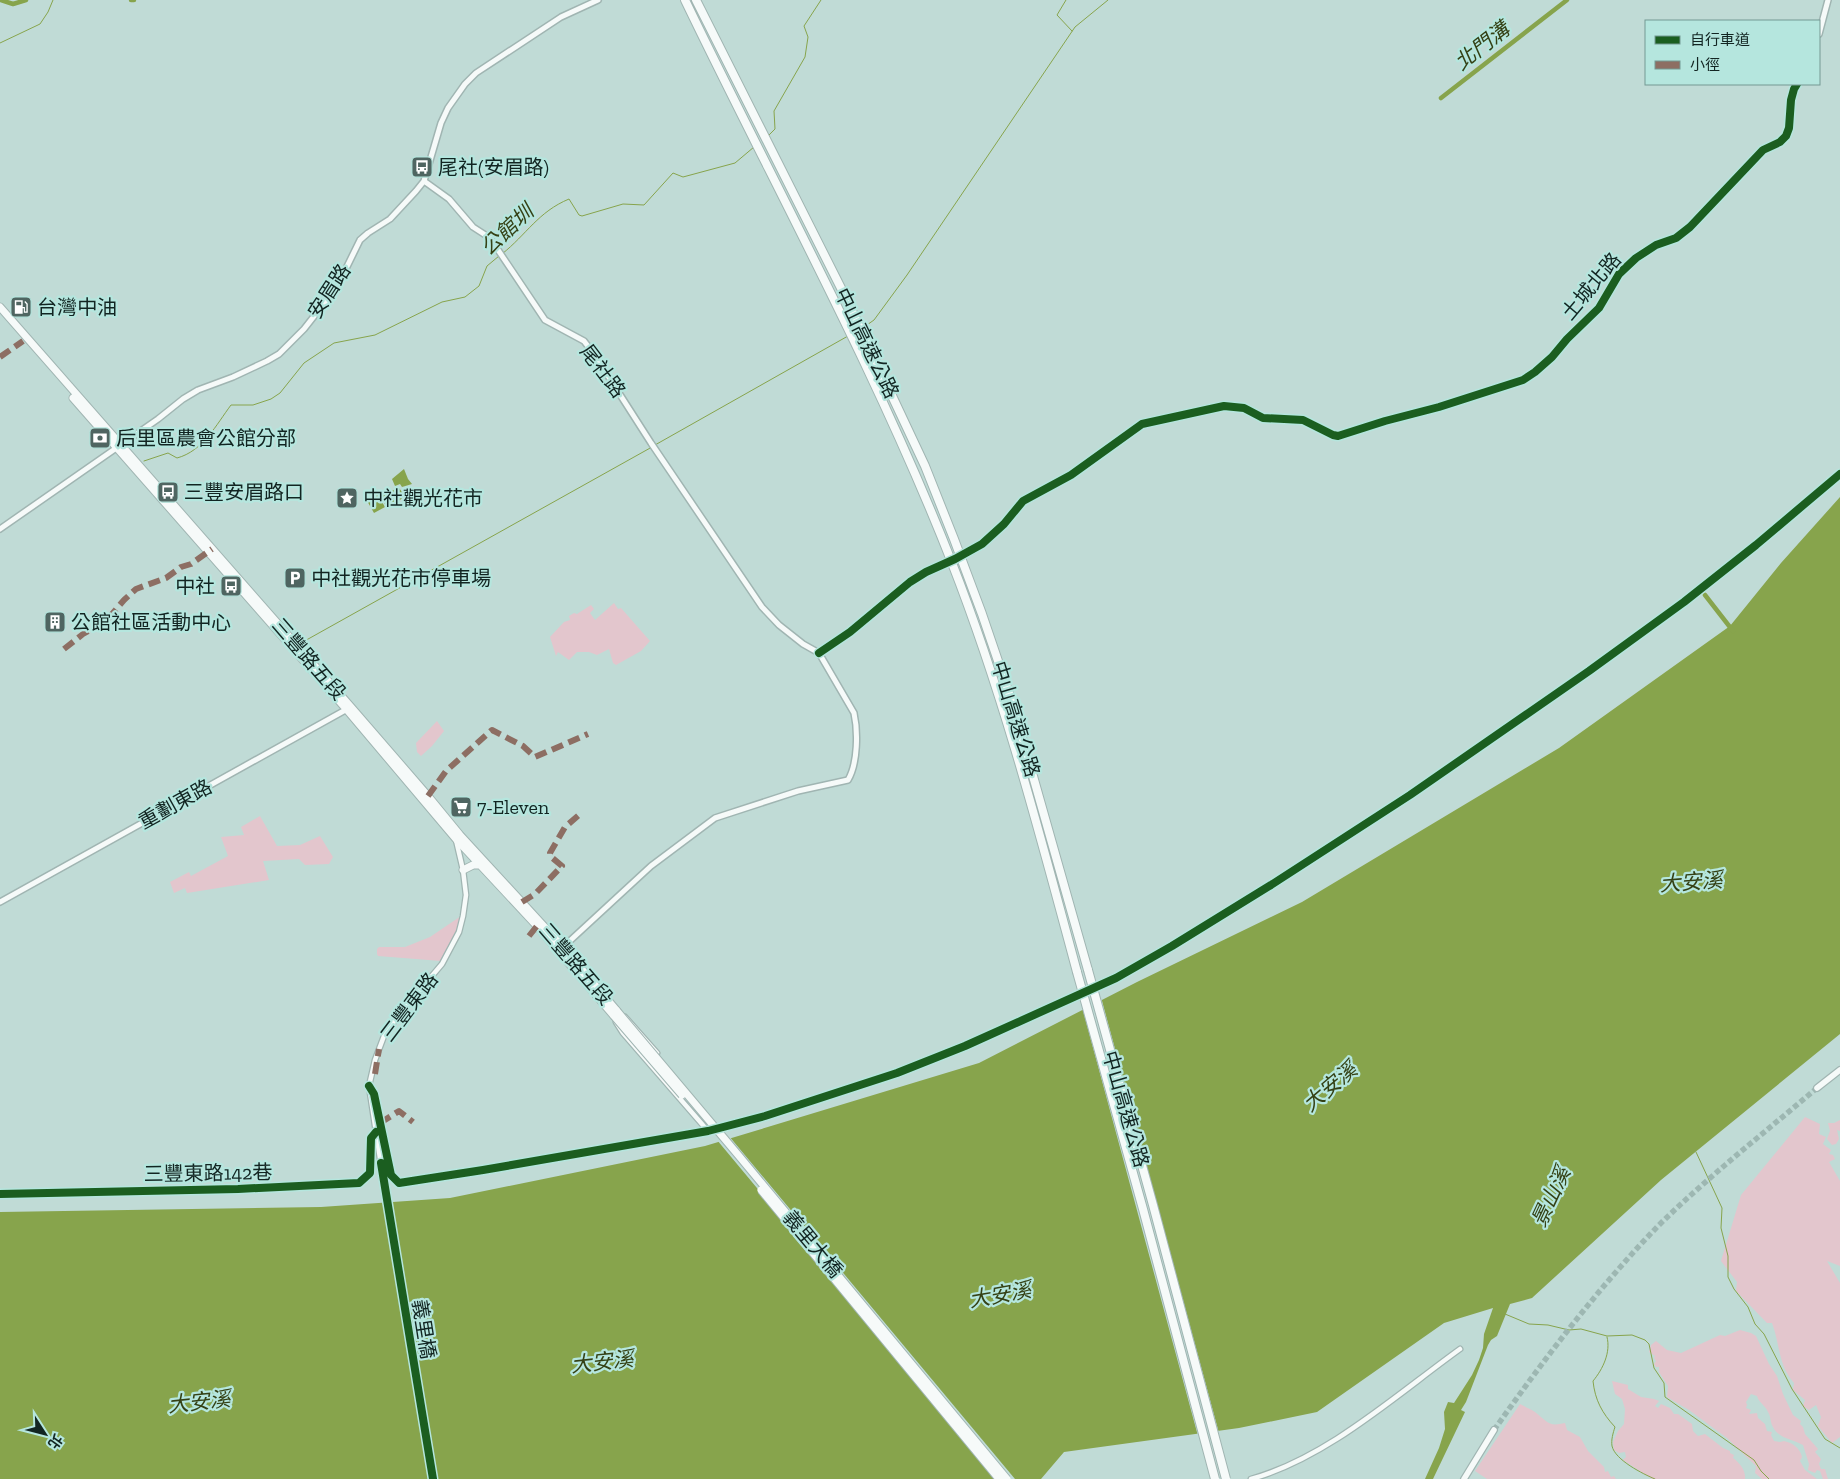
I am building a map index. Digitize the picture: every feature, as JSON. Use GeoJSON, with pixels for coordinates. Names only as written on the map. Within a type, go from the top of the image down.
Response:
{"type":"FeatureCollection","features":[{"type":"Feature","properties":{"kind":"highway","name":"中山高速公路"},"geometry":{"type":"LineString","coordinates":[[685,0],[846,324],[900,440],[952,564],[979,639],[1020,768],[1143,1209],[1215,1479]]}},
{"type":"Feature","properties":{"kind":"highway","name":"中山高速公路"},"geometry":{"type":"LineString","coordinates":[[696,0],[851,308],[925,466],[982,614],[1012,702],[1088,970],[1154,1205],[1226,1479]]}},
{"type":"Feature","properties":{"kind":"main road","name":"三豐路五段"},"geometry":{"type":"LineString","coordinates":[[0,307],[118,446]]}},
{"type":"Feature","properties":{"kind":"main road","name":"三豐路五段"},"geometry":{"type":"LineString","coordinates":[[0,315],[349,708],[480,865],[561,949]]}},
{"type":"Feature","properties":{"kind":"main road","name":"三豐路五段"},"geometry":{"type":"LineString","coordinates":[[458,837],[561,949],[615,1014]]}},
{"type":"Feature","properties":{"kind":"main road"},"geometry":{"type":"LineString","coordinates":[[463,870],[473,864],[480,865]]}},
{"type":"Feature","properties":{"kind":"main road","name":"義里大橋"},"geometry":{"type":"LineString","coordinates":[[615,1014],[999,1479]]}},
{"type":"Feature","properties":{"kind":"main road","name":"義里大橋"},"geometry":{"type":"LineString","coordinates":[[615,1014],[746,1163],[1007,1479]]}},
{"type":"Feature","properties":{"kind":"main road"},"geometry":{"type":"LineString","coordinates":[[1817,1088],[1840,1070]]}},
{"type":"Feature","properties":{"kind":"main road"},"geometry":{"type":"LineString","coordinates":[[1464,1479],[1494,1430]]}},
{"type":"Feature","properties":{"kind":"street","name":"安眉路"},"geometry":{"type":"LineString","coordinates":[[0,529],[198,390],[233,377],[266,361],[284,349],[304,329],[337,287],[360,240],[368,232],[390,219],[424,181],[444,116],[456,96],[471,78],[561,17],[598,0]]}},
{"type":"Feature","properties":{"kind":"street"},"geometry":{"type":"LineString","coordinates":[[1820,30],[1828,0]]}},
{"type":"Feature","properties":{"kind":"street","name":"土城北路"},"geometry":{"type":"LineString","coordinates":[[972,551],[988,540],[1004,524],[1022,501],[1071,475],[1137,428],[1150,422],[1231,406],[1248,410],[1263,418],[1303,420],[1338,436],[1385,421],[1438,408],[1524,380],[1535,372],[1599,308],[1619,274],[1636,258],[1656,245],[1676,238],[1690,227],[1763,150],[1780,142],[1786,136],[1789,128],[1791,100],[1796,85]]}},
{"type":"Feature","properties":{"kind":"street","name":"尾社路"},"geometry":{"type":"LineString","coordinates":[[424,181],[448,199],[473,227],[490,238],[545,320],[587,344],[762,607],[779,625],[803,644],[820,653]]}},
{"type":"Feature","properties":{"kind":"street"},"geometry":{"type":"LineString","coordinates":[[369,1086],[374,1094],[391,1175],[399,1183],[708,1132],[765,1116],[888,1076],[965,1046],[1116,978],[1263,890],[1410,794],[1589,671],[1713,579],[1840,474]]}},
{"type":"Feature","properties":{"kind":"street"},"geometry":{"type":"LineString","coordinates":[[561,949],[650,866],[715,818],[798,791],[848,780],[852,772],[857,735],[854,713],[820,653],[850,632],[910,582],[940,566]]}},
{"type":"Feature","properties":{"kind":"street","name":"重劃東路"},"geometry":{"type":"LineString","coordinates":[[0,902],[349,708]]}},
{"type":"Feature","properties":{"kind":"street","name":"三豐東路"},"geometry":{"type":"LineString","coordinates":[[384,1185],[369,1086],[375,1060],[384,1036],[398,1016],[442,964],[453,945],[463,916],[466,895],[458,837]]}},
{"type":"Feature","properties":{"kind":"street"},"geometry":{"type":"LineString","coordinates":[[615,1014],[634,1025],[720,1129]]}},
{"type":"Feature","properties":{"kind":"street"},"geometry":{"type":"LineString","coordinates":[[615,1014],[623,1033],[708,1132]]}},
{"type":"Feature","properties":{"kind":"street","name":"三豐東路142巷"},"geometry":{"type":"LineString","coordinates":[[0,1194],[238,1189],[360,1183],[370,1173],[371,1138],[376,1132]]}},
{"type":"Feature","properties":{"kind":"street","name":"義里橋"},"geometry":{"type":"LineString","coordinates":[[384,1185],[432,1479]]}},
{"type":"Feature","properties":{"kind":"street"},"geometry":{"type":"LineString","coordinates":[[1251,1479],[1284,1467],[1318,1450],[1460,1349]]}},
{"type":"Feature","properties":{"kind":"shaded area"},"geometry":{"type":"Polygon","coordinates":[[[614,603],[618,609],[621,608],[650,641],[641,651],[616,665],[613,663],[609,649],[597,655],[589,652],[577,652],[569,660],[558,652],[556,656],[550,637],[564,622],[570,620],[569,616],[574,613],[577,614],[591,605],[594,609],[590,613],[595,620],[614,603]]]}},
{"type":"Feature","properties":{"kind":"shaded area"},"geometry":{"type":"Polygon","coordinates":[[[437,721],[444,731],[421,756],[417,752],[416,743],[437,721]]]}},
{"type":"Feature","properties":{"kind":"shaded area"},"geometry":{"type":"Polygon","coordinates":[[[260,816],[277,846],[300,845],[320,836],[333,857],[329,864],[305,865],[299,859],[263,861],[269,880],[187,893],[185,888],[174,893],[170,882],[189,872],[191,876],[228,856],[221,837],[244,835],[241,827],[260,816]]]}},
{"type":"Feature","properties":{"kind":"shaded area"},"geometry":{"type":"Polygon","coordinates":[[[461,916],[453,941],[441,961],[378,956],[377,954],[379,947],[405,947],[430,937],[461,916]]]}},
{"type":"Feature","properties":{"kind":"shaded area"},"geometry":{"type":"Polygon","coordinates":[[[1805,1117],[1820,1124],[1819,1134],[1826,1137],[1823,1144],[1831,1150],[1829,1154],[1833,1155],[1835,1159],[1829,1162],[1840,1181],[1840,1266],[1827,1261],[1840,1283],[1840,1437],[1832,1443],[1818,1426],[1821,1417],[1816,1405],[1809,1410],[1803,1406],[1805,1400],[1793,1390],[1794,1383],[1782,1362],[1772,1323],[1767,1323],[1736,1291],[1737,1282],[1721,1261],[1741,1195],[1805,1117]]]}},
{"type":"Feature","properties":{"kind":"shaded area"},"geometry":{"type":"Polygon","coordinates":[[[1840,1120],[1840,1131],[1837,1130],[1839,1139],[1836,1144],[1832,1145],[1827,1139],[1830,1131],[1828,1123],[1840,1120]]]}},
{"type":"Feature","properties":{"kind":"shaded area"},"geometry":{"type":"Polygon","coordinates":[[[1740,1330],[1756,1336],[1769,1364],[1777,1376],[1793,1415],[1801,1421],[1800,1424],[1805,1434],[1818,1449],[1815,1452],[1821,1459],[1819,1464],[1821,1469],[1825,1469],[1828,1479],[1823,1479],[1820,1471],[1817,1470],[1815,1473],[1808,1470],[1809,1464],[1803,1445],[1775,1431],[1769,1414],[1757,1396],[1751,1394],[1746,1402],[1746,1408],[1751,1410],[1749,1414],[1757,1413],[1758,1418],[1765,1424],[1767,1431],[1772,1432],[1771,1435],[1774,1441],[1784,1441],[1796,1446],[1800,1451],[1802,1457],[1800,1461],[1805,1470],[1817,1479],[1762,1479],[1755,1473],[1756,1466],[1727,1438],[1689,1410],[1667,1397],[1668,1386],[1659,1372],[1659,1367],[1656,1367],[1654,1364],[1656,1361],[1655,1356],[1649,1352],[1651,1345],[1656,1341],[1667,1350],[1681,1353],[1720,1335],[1725,1336],[1740,1330]]]}},
{"type":"Feature","properties":{"kind":"shaded area"},"geometry":{"type":"Polygon","coordinates":[[[1612,1381],[1628,1385],[1628,1389],[1641,1397],[1659,1401],[1655,1406],[1658,1408],[1661,1404],[1670,1408],[1674,1414],[1678,1414],[1692,1424],[1693,1431],[1698,1436],[1705,1434],[1730,1451],[1734,1455],[1733,1458],[1742,1467],[1745,1479],[1652,1479],[1623,1460],[1626,1457],[1625,1452],[1619,1453],[1614,1450],[1613,1442],[1624,1424],[1625,1409],[1622,1399],[1615,1394],[1612,1381]]]}},
{"type":"Feature","properties":{"kind":"shaded area"},"geometry":{"type":"Polygon","coordinates":[[[1520,1404],[1551,1424],[1565,1423],[1567,1430],[1580,1437],[1588,1451],[1604,1467],[1605,1472],[1608,1471],[1611,1477],[1614,1476],[1616,1479],[1487,1479],[1475,1471],[1520,1404]]]}},
{"type":"Feature","properties":{"kind":"water"},"geometry":{"type":"Polygon","coordinates":[[[404,469],[412,484],[402,487],[400,484],[395,486],[392,479],[404,469]]]}},
{"type":"Feature","properties":{"kind":"water"},"geometry":{"type":"Polygon","coordinates":[[[399,488],[405,496],[396,503],[386,506],[380,495],[399,488]]]}},
{"type":"Feature","properties":{"kind":"water"},"geometry":{"type":"Polygon","coordinates":[[[378,495],[385,507],[374,513],[366,499],[378,495]]]}},
{"type":"Feature","properties":{"kind":"water"},"geometry":{"type":"Polygon","coordinates":[[[1840,497],[1840,1034],[1661,1180],[1532,1298],[1510,1304],[1497,1336],[1488,1345],[1466,1402],[1461,1410],[1465,1412],[1433,1479],[1425,1479],[1445,1429],[1444,1412],[1448,1402],[1454,1403],[1472,1375],[1483,1348],[1484,1334],[1493,1308],[1444,1323],[1317,1412],[1239,1428],[1064,1452],[1041,1479],[0,1479],[0,1212],[321,1207],[450,1198],[705,1146],[979,1063],[1137,982],[1302,902],[1559,748],[1730,626],[1781,563],[1840,497]]]}},
{"type":"Feature","properties":{"kind":"pier"},"geometry":{"type":"Polygon","coordinates":[[[1101,997],[1219,1433],[1198,1436],[1082,1007],[1101,997]]]}},
{"type":"Feature","properties":{"kind":"pier"},"geometry":{"type":"Polygon","coordinates":[[[729,1136],[1015,1479],[999,1479],[717,1140],[729,1136]]]}},
{"type":"Feature","properties":{"kind":"pier"},"geometry":{"type":"Polygon","coordinates":[[[391,1199],[438,1479],[432,1479],[386,1200],[391,1199]]]}},
{"type":"Feature","properties":{"kind":"waterway"},"geometry":{"type":"LineString","coordinates":[[1,0],[13,4],[26,0]]}},
{"type":"Feature","properties":{"kind":"waterway"},"geometry":{"type":"LineString","coordinates":[[0,43],[40,24],[53,0]]}},
{"type":"Feature","properties":{"kind":"waterway","name":"公館圳"},"geometry":{"type":"LineString","coordinates":[[767,137],[775,129],[774,111],[805,57],[808,37],[804,26],[821,0]]}},
{"type":"Feature","properties":{"kind":"waterway"},"geometry":{"type":"LineString","coordinates":[[1066,0],[1057,15],[1072,31]]}},
{"type":"Feature","properties":{"kind":"waterway"},"geometry":{"type":"LineString","coordinates":[[864,327],[874,320],[907,275],[1075,27],[1108,0]]}},
{"type":"Feature","properties":{"kind":"waterway","name":"北門溝"},"geometry":{"type":"LineString","coordinates":[[1441,98],[1567,0]]}},
{"type":"Feature","properties":{"kind":"waterway","name":"公館圳"},"geometry":{"type":"LineString","coordinates":[[502,254],[549,210],[569,199],[579,215],[582,216],[623,204],[644,205],[673,173],[683,177],[735,163],[754,147]]}},
{"type":"Feature","properties":{"kind":"waterway","name":"公館圳"},"geometry":{"type":"LineString","coordinates":[[144,461],[168,453],[177,458],[186,455],[202,443],[231,405],[253,405],[271,399],[280,393],[304,363],[334,343],[375,335],[442,302],[465,297],[479,286],[487,266],[499,256]]}},
{"type":"Feature","properties":{"kind":"waterway"},"geometry":{"type":"LineString","coordinates":[[655,445],[848,336]]}},
{"type":"Feature","properties":{"kind":"waterway"},"geometry":{"type":"LineString","coordinates":[[301,643],[652,447]]}},
{"type":"Feature","properties":{"kind":"waterway"},"geometry":{"type":"LineString","coordinates":[[1705,595],[1733,631]]}},
{"type":"Feature","properties":{"kind":"waterway"},"geometry":{"type":"LineString","coordinates":[[1696,1152],[1722,1208],[1721,1228],[1728,1256],[1728,1277],[1734,1289],[1748,1307],[1755,1324],[1764,1334],[1792,1389],[1825,1439],[1840,1448]]}},
{"type":"Feature","properties":{"kind":"waterway"},"geometry":{"type":"LineString","coordinates":[[1505,1314],[1529,1324],[1548,1325],[1569,1330],[1581,1329],[1607,1336],[1632,1335],[1645,1340],[1649,1344],[1654,1368],[1664,1383],[1665,1397],[1754,1460],[1769,1479]]}},
{"type":"Feature","properties":{"kind":"waterway"},"geometry":{"type":"LineString","coordinates":[[1607,1337],[1607,1354],[1600,1371],[1593,1381],[1595,1394],[1600,1406],[1606,1417],[1615,1427],[1612,1446],[1614,1451],[1624,1461],[1655,1479]]}},
{"type":"Feature","properties":{"kind":"tunnel"},"geometry":{"type":"LineString","coordinates":[[940,566],[972,551]]}},
{"type":"Feature","properties":{"kind":"tunnel"},"geometry":{"type":"LineString","coordinates":[[1494,1430],[1573,1324],[1636,1249],[1659,1225],[1717,1172],[1817,1088]]}},
{"type":"Feature","properties":{"kind":"marked path"},"geometry":{"type":"LineString","coordinates":[[0,357],[23,341]]}},
{"type":"Feature","properties":{"kind":"marked path"},"geometry":{"type":"LineString","coordinates":[[64,649],[83,634],[106,621],[136,589],[166,578],[212,549]]}},
{"type":"Feature","properties":{"kind":"marked path"},"geometry":{"type":"LineString","coordinates":[[428,796],[446,771],[492,730],[523,746],[535,757],[588,734]]}},
{"type":"Feature","properties":{"kind":"marked path"},"geometry":{"type":"LineString","coordinates":[[522,902],[535,894],[562,866],[550,856],[550,853],[565,827],[579,815],[582,817]]}},
{"type":"Feature","properties":{"kind":"marked path"},"geometry":{"type":"LineString","coordinates":[[529,936],[537,926]]}},
{"type":"Feature","properties":{"kind":"marked path"},"geometry":{"type":"LineString","coordinates":[[375,1074],[379,1049]]}},
{"type":"Feature","properties":{"kind":"marked path"},"geometry":{"type":"LineString","coordinates":[[380,1123],[399,1111],[413,1122]]}},
{"type":"Feature","properties":{"kind":"cycle path"},"geometry":{"type":"LineString","coordinates":[[819,653],[850,632],[910,582],[982,544],[1004,524],[1023,501],[1071,475],[1142,424],[1224,406],[1244,408],[1263,418],[1303,420],[1338,436],[1439,407],[1523,380],[1552,357],[1567,339],[1599,308],[1619,274],[1636,258],[1656,245],[1676,238],[1690,227],[1763,150],[1780,142],[1786,136],[1789,128],[1791,100],[1796,85]]}},
{"type":"Feature","properties":{"kind":"cycle path"},"geometry":{"type":"LineString","coordinates":[[369,1086],[374,1094],[391,1175],[399,1183],[708,1131],[765,1116],[897,1073],[965,1046],[1116,978],[1271,885],[1410,795],[1589,671],[1684,602],[1756,545],[1840,474]]}},
{"type":"Feature","properties":{"kind":"cycle path"},"geometry":{"type":"LineString","coordinates":[[0,1194],[238,1189],[359,1183],[370,1173],[371,1138],[376,1132]]}},
{"type":"Feature","properties":{"kind":"cycle path"},"geometry":{"type":"LineString","coordinates":[[381,1163],[433,1479]]}},
{"type":"Feature","properties":{"kind":"place","name":"尾社(安眉路)"},"geometry":{"type":"Point","coordinates":[422,167]}},
{"type":"Feature","properties":{"kind":"place","name":"台灣中油"},"geometry":{"type":"Point","coordinates":[21,307]}},
{"type":"Feature","properties":{"kind":"place","name":"后里區農會公館分部"},"geometry":{"type":"Point","coordinates":[100,438]}},
{"type":"Feature","properties":{"kind":"place","name":"三豐安眉路口"},"geometry":{"type":"Point","coordinates":[168,492]}},
{"type":"Feature","properties":{"kind":"place","name":"中社觀光花市"},"geometry":{"type":"Point","coordinates":[347,498]}},
{"type":"Feature","properties":{"kind":"place","name":"中社觀光花市停車場"},"geometry":{"type":"Point","coordinates":[295,578]}},
{"type":"Feature","properties":{"kind":"place","name":"中社"},"geometry":{"type":"Point","coordinates":[231,586]}},
{"type":"Feature","properties":{"kind":"place","name":"公館社區活動中心"},"geometry":{"type":"Point","coordinates":[55,622]}},
{"type":"Feature","properties":{"kind":"place","name":"7-Eleven"},"geometry":{"type":"Point","coordinates":[461,807]}},
{"type":"Feature","properties":{"kind":"water label","name":"大安溪"},"geometry":{"type":"Point","coordinates":[1691,882]}},
{"type":"Feature","properties":{"kind":"water label","name":"大安溪"},"geometry":{"type":"Point","coordinates":[1330,1087]}},
{"type":"Feature","properties":{"kind":"water label","name":"景山溪"},"geometry":{"type":"Point","coordinates":[1551,1197]}},
{"type":"Feature","properties":{"kind":"water label","name":"大安溪"},"geometry":{"type":"Point","coordinates":[1000,1295]}},
{"type":"Feature","properties":{"kind":"water label","name":"大安溪"},"geometry":{"type":"Point","coordinates":[602,1362]}},
{"type":"Feature","properties":{"kind":"water label","name":"大安溪"},"geometry":{"type":"Point","coordinates":[199,1402]}}]}
